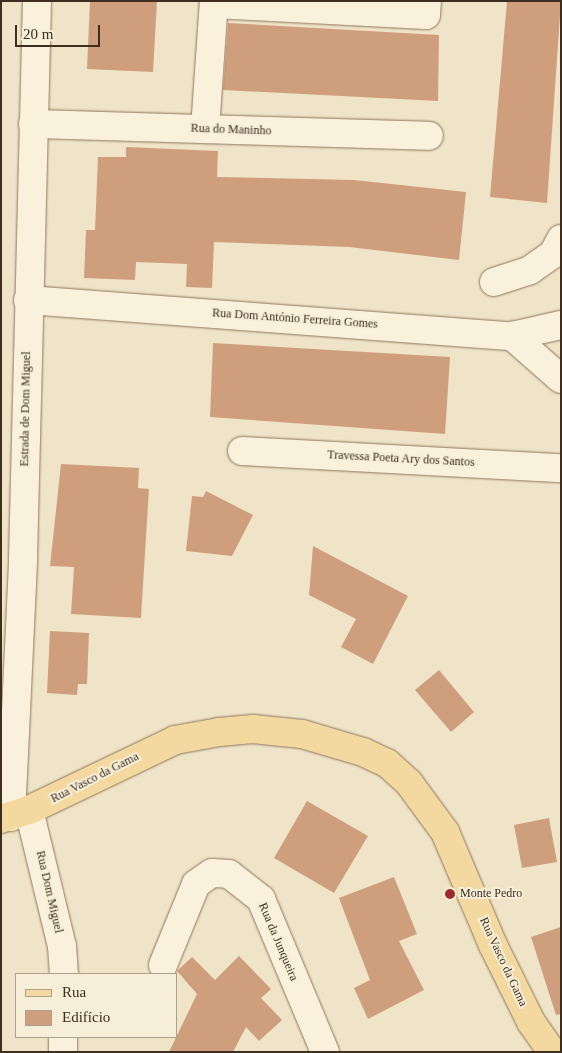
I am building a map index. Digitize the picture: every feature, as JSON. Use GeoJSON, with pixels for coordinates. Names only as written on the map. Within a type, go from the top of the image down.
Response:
{"type":"FeatureCollection","features":[{"type":"Feature","properties":{"kind":"main road","name":"Rua Vasco da Gama"},"geometry":{"type":"LineString","coordinates":[[14,815],[175,740],[219,732],[253,729],[302,734],[339,743],[387,763],[418,795],[444,832],[493,945],[531,1022],[552,1052]]}},
{"type":"Feature","properties":{"kind":"street","name":"Estrada de Dom Miguel"},"geometry":{"type":"LineString","coordinates":[[14,815],[37,1]]}},
{"type":"Feature","properties":{"kind":"street"},"geometry":{"type":"LineString","coordinates":[[205,129],[214,3],[426,15],[427,1]]}},
{"type":"Feature","properties":{"kind":"street","name":"Rua do Maninho"},"geometry":{"type":"LineString","coordinates":[[33,124],[429,136]]}},
{"type":"Feature","properties":{"kind":"street"},"geometry":{"type":"LineString","coordinates":[[494,282],[530,270],[553,254],[561,239]]}},
{"type":"Feature","properties":{"kind":"street","name":"Rua Dom António Ferreira Gomes"},"geometry":{"type":"LineString","coordinates":[[28,300],[512,336],[561,325]]}},
{"type":"Feature","properties":{"kind":"street"},"geometry":{"type":"LineString","coordinates":[[512,336],[561,379]]}},
{"type":"Feature","properties":{"kind":"street","name":"Travessa Poeta Ary dos Santos"},"geometry":{"type":"LineString","coordinates":[[242,451],[561,468]]}},
{"type":"Feature","properties":{"kind":"street","name":"Rua Dom Miguel"},"geometry":{"type":"LineString","coordinates":[[14,815],[60,938],[64,973]]}},
{"type":"Feature","properties":{"kind":"street","name":"Rua da Junqueira"},"geometry":{"type":"LineString","coordinates":[[163,965],[196,884],[212,873],[229,874],[261,900],[325,1052]]}},
{"type":"Feature","properties":{"kind":"street"},"geometry":{"type":"LineString","coordinates":[[63,1038],[63,1052]]}},
{"type":"Feature","properties":{"kind":"building"},"geometry":{"type":"Polygon","coordinates":[[[90,1],[157,1],[153,72],[87,69],[90,1]]]}},
{"type":"Feature","properties":{"kind":"building"},"geometry":{"type":"Polygon","coordinates":[[[507,1],[561,1],[547,203],[490,197],[507,1]]]}},
{"type":"Feature","properties":{"kind":"building"},"geometry":{"type":"Polygon","coordinates":[[[228,23],[439,35],[438,101],[223,90],[228,23]]]}},
{"type":"Feature","properties":{"kind":"building"},"geometry":{"type":"Polygon","coordinates":[[[126,147],[218,151],[217,177],[354,180],[466,192],[459,260],[349,247],[214,242],[212,288],[186,287],[187,264],[136,262],[135,280],[84,278],[86,230],[95,230],[98,157],[126,157],[126,147]]]}},
{"type":"Feature","properties":{"kind":"building"},"geometry":{"type":"Polygon","coordinates":[[[213,343],[450,357],[445,434],[210,417],[213,343]]]}},
{"type":"Feature","properties":{"kind":"building"},"geometry":{"type":"Polygon","coordinates":[[[61,464],[139,468],[138,488],[149,489],[141,618],[71,614],[74,567],[50,566],[61,464]]]}},
{"type":"Feature","properties":{"kind":"building"},"geometry":{"type":"Polygon","coordinates":[[[206,491],[253,515],[232,556],[186,551],[192,496],[203,497],[206,491]]]}},
{"type":"Feature","properties":{"kind":"building"},"geometry":{"type":"Polygon","coordinates":[[[313,546],[408,596],[373,664],[341,647],[356,619],[309,595],[313,546]]]}},
{"type":"Feature","properties":{"kind":"building"},"geometry":{"type":"Polygon","coordinates":[[[50,631],[89,633],[87,684],[78,684],[77,695],[47,693],[50,631]]]}},
{"type":"Feature","properties":{"kind":"building"},"geometry":{"type":"Polygon","coordinates":[[[439,670],[474,712],[451,732],[415,690],[439,670]]]}},
{"type":"Feature","properties":{"kind":"building"},"geometry":{"type":"Polygon","coordinates":[[[307,801],[368,836],[334,893],[274,858],[307,801]]]}},
{"type":"Feature","properties":{"kind":"building"},"geometry":{"type":"Polygon","coordinates":[[[549,818],[557,862],[522,868],[514,825],[549,818]]]}},
{"type":"Feature","properties":{"kind":"building"},"geometry":{"type":"Polygon","coordinates":[[[394,877],[417,934],[399,941],[424,990],[368,1019],[354,988],[370,980],[339,898],[394,877]]]}},
{"type":"Feature","properties":{"kind":"building"},"geometry":{"type":"Polygon","coordinates":[[[561,927],[561,1014],[556,1015],[531,937],[561,927]]]}},
{"type":"Feature","properties":{"kind":"building"},"geometry":{"type":"Polygon","coordinates":[[[239,956],[271,989],[261,998],[282,1020],[259,1041],[246,1027],[233,1052],[169,1052],[176,1038],[178,1038],[178,1033],[197,994],[177,971],[192,957],[215,980],[239,956]]]}},
{"type":"Feature","properties":{"kind":"place","name":"Monte Pedro"},"geometry":{"type":"Point","coordinates":[450,894]}}]}
